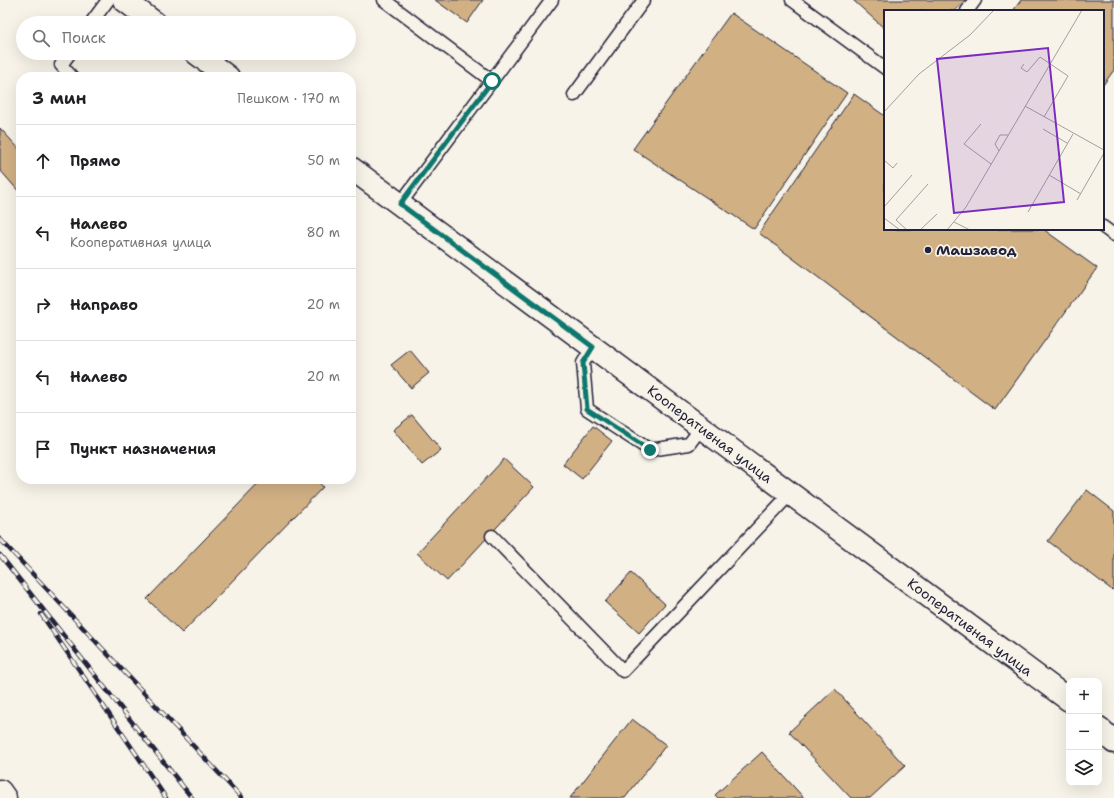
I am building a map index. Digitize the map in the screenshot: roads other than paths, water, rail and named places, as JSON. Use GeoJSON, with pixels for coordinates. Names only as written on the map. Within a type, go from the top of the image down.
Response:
{"type":"FeatureCollection","features":[{"type":"Feature","properties":{"kind":"main road"},"geometry":{"type":"LineString","coordinates":[[124,0],[146,16]]}},
{"type":"Feature","properties":{"kind":"main road"},"geometry":{"type":"LineString","coordinates":[[205,60],[221,72]]}},
{"type":"Feature","properties":{"kind":"main road","name":"Кооперативная улица"},"geometry":{"type":"LineString","coordinates":[[356,172],[1066,698]]}},
{"type":"Feature","properties":{"kind":"main road"},"geometry":{"type":"LineString","coordinates":[[1102,731],[1114,742]]}},
{"type":"Feature","properties":{"kind":"main road"},"geometry":{"type":"LineString","coordinates":[[0,790],[4,798]]}},
{"type":"Feature","properties":{"kind":"lane"},"geometry":{"type":"LineString","coordinates":[[96,16],[108,0]]}},
{"type":"Feature","properties":{"kind":"lane"},"geometry":{"type":"LineString","coordinates":[[384,0],[492,81]]}},
{"type":"Feature","properties":{"kind":"lane"},"geometry":{"type":"LineString","coordinates":[[400,204],[552,0]]}},
{"type":"Feature","properties":{"kind":"lane"},"geometry":{"type":"LineString","coordinates":[[574,95],[644,0]]}},
{"type":"Feature","properties":{"kind":"lane"},"geometry":{"type":"LineString","coordinates":[[792,0],[884,67]]}},
{"type":"Feature","properties":{"kind":"lane"},"geometry":{"type":"LineString","coordinates":[[967,10],[975,0]]}},
{"type":"Feature","properties":{"kind":"lane"},"geometry":{"type":"LineString","coordinates":[[65,60],[61,65],[67,72]]}},
{"type":"Feature","properties":{"kind":"lane"},"geometry":{"type":"LineString","coordinates":[[1104,228],[1114,235]]}},
{"type":"Feature","properties":{"kind":"lane"},"geometry":{"type":"LineString","coordinates":[[593,347],[583,363],[587,409],[650,450],[689,444],[701,428]]}},
{"type":"Feature","properties":{"kind":"lane"},"geometry":{"type":"LineString","coordinates":[[492,536],[623,670],[790,494]]}},
{"type":"Feature","properties":{"kind":"railway"},"geometry":{"type":"LineString","coordinates":[[0,539],[242,798]]}},
{"type":"Feature","properties":{"kind":"railway"},"geometry":{"type":"LineString","coordinates":[[0,555],[192,798]]}},
{"type":"Feature","properties":{"kind":"railway"},"geometry":{"type":"LineString","coordinates":[[41,614],[166,798]]}},
{"type":"Feature","properties":{"kind":"place","name":"Машзавод"},"geometry":{"type":"Point","coordinates":[928,250]}}]}
